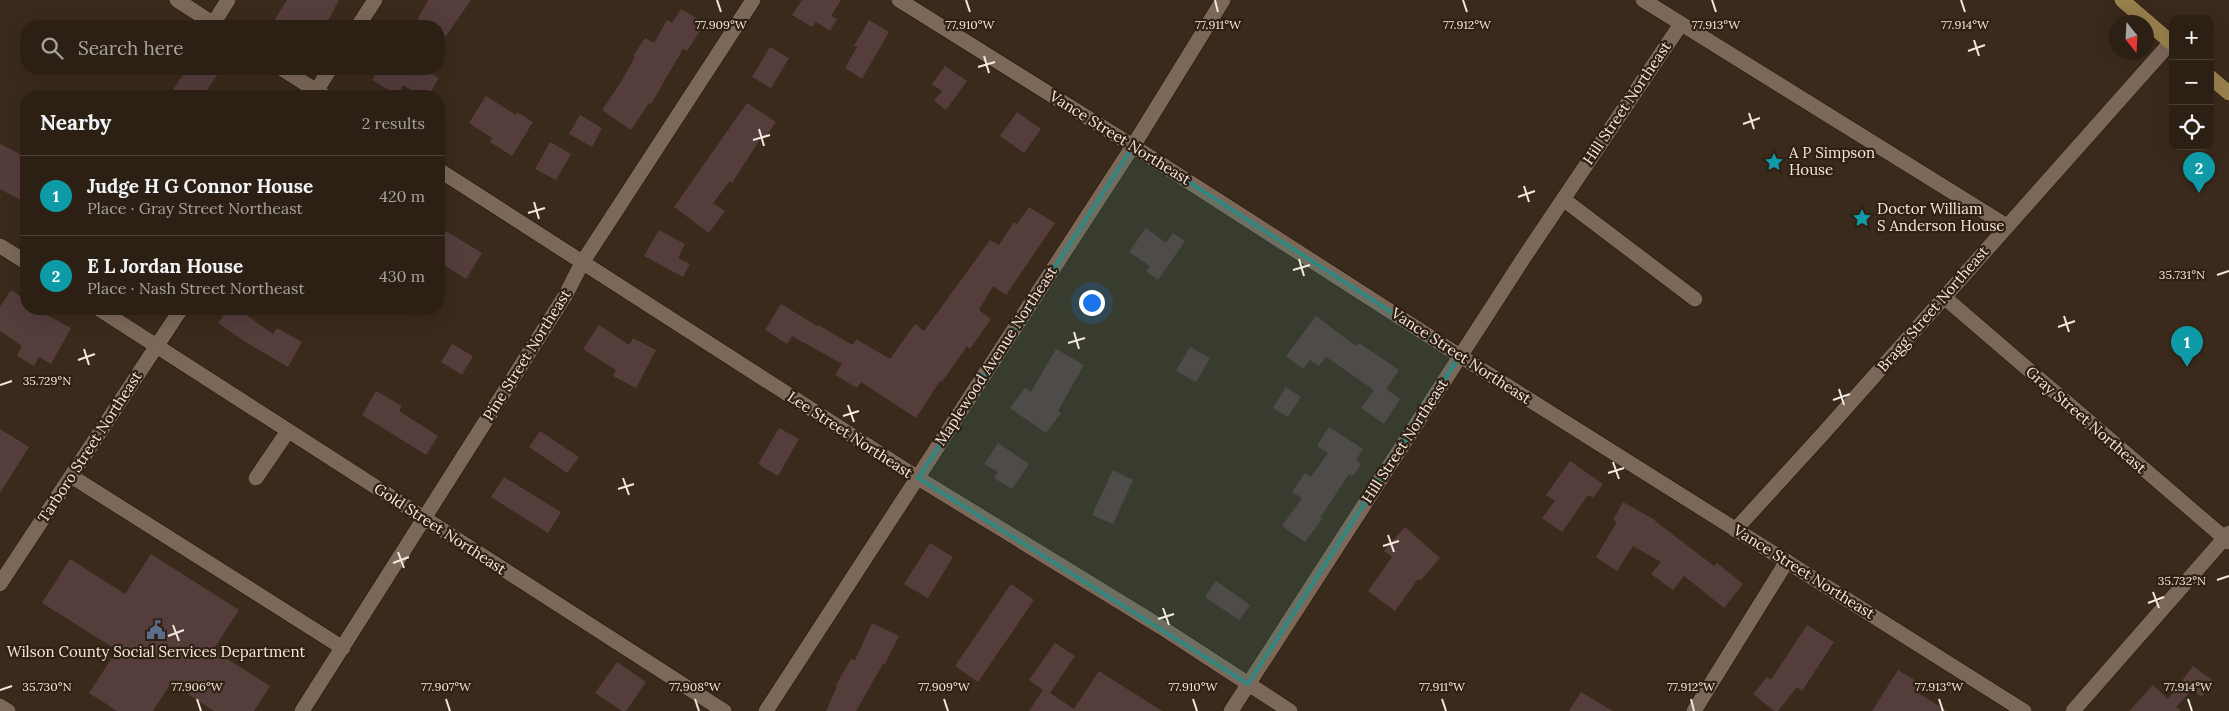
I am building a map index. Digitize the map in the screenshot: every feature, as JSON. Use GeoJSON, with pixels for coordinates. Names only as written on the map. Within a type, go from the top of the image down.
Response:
{"type":"FeatureCollection","features":[{"type":"Feature","properties":{"kind":"main road"},"geometry":{"type":"LineString","coordinates":[[2122,0],[2169,40]]}},
{"type":"Feature","properties":{"kind":"main road"},"geometry":{"type":"LineString","coordinates":[[2214,80],[2229,93]]}},
{"type":"Feature","properties":{"kind":"street"},"geometry":{"type":"LineString","coordinates":[[177,0],[207,20]]}},
{"type":"Feature","properties":{"kind":"street"},"geometry":{"type":"LineString","coordinates":[[218,20],[228,0]]}},
{"type":"Feature","properties":{"kind":"street"},"geometry":{"type":"LineString","coordinates":[[362,20],[375,0]]}},
{"type":"Feature","properties":{"kind":"street","name":"Pine Street Northeast"},"geometry":{"type":"LineString","coordinates":[[302,711],[565,296],[582,263],[753,0]]}},
{"type":"Feature","properties":{"kind":"street","name":"Vance Street Northeast"},"geometry":{"type":"LineString","coordinates":[[899,0],[1133,146],[1460,356],[2024,711]]}},
{"type":"Feature","properties":{"kind":"street","name":"Maplewood Avenue Northeast"},"geometry":{"type":"LineString","coordinates":[[766,711],[1133,146],[1223,0]]}},
{"type":"Feature","properties":{"kind":"street"},"geometry":{"type":"LineString","coordinates":[[1643,0],[2007,226]]}},
{"type":"Feature","properties":{"kind":"street","name":"Hill Street Northeast"},"geometry":{"type":"LineString","coordinates":[[1231,711],[1460,356],[1681,24]]}},
{"type":"Feature","properties":{"kind":"street","name":"Bragg Street Northeast"},"geometry":{"type":"LineString","coordinates":[[1735,530],[2169,46]]}},
{"type":"Feature","properties":{"kind":"street"},"geometry":{"type":"LineString","coordinates":[[291,75],[312,90]]}},
{"type":"Feature","properties":{"kind":"street"},"geometry":{"type":"LineString","coordinates":[[320,90],[327,75]]}},
{"type":"Feature","properties":{"kind":"street","name":"Lee Street Northeast"},"geometry":{"type":"LineString","coordinates":[[445,174],[918,478],[1161,628],[1290,711]]}},
{"type":"Feature","properties":{"kind":"street"},"geometry":{"type":"LineString","coordinates":[[1563,199],[1695,299]]}},
{"type":"Feature","properties":{"kind":"street"},"geometry":{"type":"LineString","coordinates":[[0,246],[20,258]]}},
{"type":"Feature","properties":{"kind":"street","name":"Gray Street Northeast"},"geometry":{"type":"LineString","coordinates":[[1944,297],[2227,538]]}},
{"type":"Feature","properties":{"kind":"street","name":"Gold Street Northeast"},"geometry":{"type":"LineString","coordinates":[[108,315],[724,711]]}},
{"type":"Feature","properties":{"kind":"street","name":"Tarboro Street Northeast"},"geometry":{"type":"LineString","coordinates":[[0,584],[176,315]]}},
{"type":"Feature","properties":{"kind":"street"},"geometry":{"type":"LineString","coordinates":[[256,478],[288,431]]}},
{"type":"Feature","properties":{"kind":"street"},"geometry":{"type":"LineString","coordinates":[[71,476],[343,648]]}},
{"type":"Feature","properties":{"kind":"street"},"geometry":{"type":"LineString","coordinates":[[2073,711],[2227,538]]}},
{"type":"Feature","properties":{"kind":"street"},"geometry":{"type":"LineString","coordinates":[[1694,711],[1787,562]]}},
{"type":"Feature","properties":{"kind":"street"},"geometry":{"type":"LineString","coordinates":[[0,706],[8,711]]}},
{"type":"Feature","properties":{"kind":"highlighted area"},"geometry":{"type":"Polygon","coordinates":[[[1133,146],[1460,356],[1248,684],[918,478],[1133,146]]]}},
{"type":"Feature","properties":{"kind":"building"},"geometry":{"type":"Polygon","coordinates":[[[287,0],[339,0],[328,20],[275,20],[287,0]]]}},
{"type":"Feature","properties":{"kind":"building"},"geometry":{"type":"Polygon","coordinates":[[[428,0],[471,0],[445,37],[445,20],[417,20],[428,0]]]}},
{"type":"Feature","properties":{"kind":"building"},"geometry":{"type":"Polygon","coordinates":[[[802,0],[841,0],[831,16],[837,19],[830,31],[816,22],[812,27],[792,15],[802,0]]]}},
{"type":"Feature","properties":{"kind":"building"},"geometry":{"type":"Polygon","coordinates":[[[681,9],[705,23],[687,51],[683,49],[651,104],[649,103],[631,130],[602,110],[619,85],[635,57],[633,56],[645,38],[654,43],[667,20],[672,23],[681,9]]]}},
{"type":"Feature","properties":{"kind":"building"},"geometry":{"type":"Polygon","coordinates":[[[869,20],[889,32],[862,79],[845,68],[857,47],[854,46],[869,20]]]}},
{"type":"Feature","properties":{"kind":"building"},"geometry":{"type":"Polygon","coordinates":[[[770,47],[789,58],[771,88],[752,77],[770,47]]]}},
{"type":"Feature","properties":{"kind":"building"},"geometry":{"type":"Polygon","coordinates":[[[945,66],[967,81],[946,110],[934,101],[942,91],[932,84],[945,66]]]}},
{"type":"Feature","properties":{"kind":"building"},"geometry":{"type":"Polygon","coordinates":[[[183,75],[217,75],[207,90],[173,90],[183,75]]]}},
{"type":"Feature","properties":{"kind":"building"},"geometry":{"type":"Polygon","coordinates":[[[375,75],[434,75],[439,78],[432,90],[412,90],[403,85],[400,90],[389,90],[372,80],[375,75]]]}},
{"type":"Feature","properties":{"kind":"building"},"geometry":{"type":"Polygon","coordinates":[[[486,96],[516,115],[517,112],[533,122],[512,156],[490,142],[492,138],[469,123],[486,96]]]}},
{"type":"Feature","properties":{"kind":"building"},"geometry":{"type":"Polygon","coordinates":[[[747,103],[776,122],[765,138],[762,136],[732,183],[730,181],[713,203],[725,211],[709,233],[674,207],[747,103]]]}},
{"type":"Feature","properties":{"kind":"building"},"geometry":{"type":"Polygon","coordinates":[[[1017,112],[1041,129],[1024,153],[1000,136],[1017,112]]]}},
{"type":"Feature","properties":{"kind":"building"},"geometry":{"type":"Polygon","coordinates":[[[580,115],[602,128],[592,147],[569,134],[580,115]]]}},
{"type":"Feature","properties":{"kind":"building"},"geometry":{"type":"Polygon","coordinates":[[[550,142],[571,154],[556,180],[535,169],[550,142]]]}},
{"type":"Feature","properties":{"kind":"building"},"geometry":{"type":"Polygon","coordinates":[[[0,144],[20,154],[20,200],[0,189],[0,144]]]}},
{"type":"Feature","properties":{"kind":"building"},"geometry":{"type":"Polygon","coordinates":[[[1029,207],[1055,223],[1006,295],[993,286],[979,310],[991,319],[970,349],[967,346],[942,382],[940,381],[916,418],[861,382],[857,388],[835,375],[842,364],[792,336],[787,344],[765,330],[781,304],[853,345],[856,339],[890,359],[915,324],[924,331],[990,240],[999,245],[1014,222],[1017,224],[1029,207]]]}},
{"type":"Feature","properties":{"kind":"building"},"geometry":{"type":"Polygon","coordinates":[[[1146,228],[1166,243],[1173,233],[1185,241],[1158,280],[1146,271],[1150,266],[1129,252],[1146,228]]]}},
{"type":"Feature","properties":{"kind":"building"},"geometry":{"type":"Polygon","coordinates":[[[659,230],[685,244],[678,258],[690,264],[683,277],[644,256],[659,230]]]}},
{"type":"Feature","properties":{"kind":"building"},"geometry":{"type":"Polygon","coordinates":[[[445,231],[482,253],[466,279],[445,266],[445,231]]]}},
{"type":"Feature","properties":{"kind":"building"},"geometry":{"type":"Polygon","coordinates":[[[11,290],[20,296],[20,315],[47,315],[71,328],[51,364],[39,357],[34,366],[17,356],[22,346],[0,331],[0,307],[11,290]]]}},
{"type":"Feature","properties":{"kind":"building"},"geometry":{"type":"Polygon","coordinates":[[[224,315],[246,315],[273,334],[277,328],[302,342],[288,367],[218,323],[224,315]]]}},
{"type":"Feature","properties":{"kind":"building"},"geometry":{"type":"Polygon","coordinates":[[[1316,316],[1356,346],[1359,343],[1399,370],[1386,389],[1400,399],[1384,424],[1361,408],[1374,390],[1326,357],[1319,366],[1310,360],[1303,369],[1286,356],[1316,316]]]}},
{"type":"Feature","properties":{"kind":"building"},"geometry":{"type":"Polygon","coordinates":[[[599,325],[629,345],[633,338],[656,350],[636,388],[613,376],[616,370],[583,349],[599,325]]]}},
{"type":"Feature","properties":{"kind":"building"},"geometry":{"type":"Polygon","coordinates":[[[452,344],[473,356],[462,375],[441,362],[452,344]]]}},
{"type":"Feature","properties":{"kind":"building"},"geometry":{"type":"Polygon","coordinates":[[[1190,347],[1210,358],[1196,382],[1176,371],[1190,347]]]}},
{"type":"Feature","properties":{"kind":"building"},"geometry":{"type":"Polygon","coordinates":[[[1056,349],[1084,365],[1058,411],[1061,413],[1046,433],[1010,408],[1025,388],[1031,392],[1056,349]]]}},
{"type":"Feature","properties":{"kind":"building"},"geometry":{"type":"Polygon","coordinates":[[[1286,387],[1301,397],[1288,417],[1273,408],[1286,387]]]}},
{"type":"Feature","properties":{"kind":"building"},"geometry":{"type":"Polygon","coordinates":[[[376,391],[402,406],[399,411],[438,436],[426,455],[362,415],[376,391]]]}},
{"type":"Feature","properties":{"kind":"building"},"geometry":{"type":"Polygon","coordinates":[[[1329,427],[1363,449],[1356,460],[1361,464],[1353,476],[1349,474],[1320,518],[1322,519],[1305,542],[1282,526],[1302,498],[1292,492],[1305,473],[1311,477],[1328,453],[1317,446],[1329,427]]]}},
{"type":"Feature","properties":{"kind":"building"},"geometry":{"type":"Polygon","coordinates":[[[779,428],[799,439],[778,476],[758,464],[779,428]]]}},
{"type":"Feature","properties":{"kind":"building"},"geometry":{"type":"Polygon","coordinates":[[[0,429],[29,447],[0,493],[0,429]]]}},
{"type":"Feature","properties":{"kind":"building"},"geometry":{"type":"Polygon","coordinates":[[[540,431],[579,457],[567,473],[529,447],[540,431]]]}},
{"type":"Feature","properties":{"kind":"building"},"geometry":{"type":"Polygon","coordinates":[[[998,443],[1029,464],[1012,489],[994,478],[998,472],[984,464],[998,443]]]}},
{"type":"Feature","properties":{"kind":"building"},"geometry":{"type":"Polygon","coordinates":[[[1570,461],[1603,484],[1593,498],[1588,495],[1562,532],[1542,518],[1555,501],[1546,495],[1570,461]]]}},
{"type":"Feature","properties":{"kind":"building"},"geometry":{"type":"Polygon","coordinates":[[[1113,470],[1133,480],[1113,524],[1092,515],[1113,470]]]}},
{"type":"Feature","properties":{"kind":"building"},"geometry":{"type":"Polygon","coordinates":[[[504,477],[561,512],[548,533],[491,497],[504,477]]]}},
{"type":"Feature","properties":{"kind":"building"},"geometry":{"type":"Polygon","coordinates":[[[1623,502],[1655,520],[1714,566],[1717,563],[1743,584],[1724,608],[1684,576],[1673,590],[1651,574],[1661,562],[1633,546],[1617,571],[1596,557],[1617,522],[1613,520],[1623,502]]]}},
{"type":"Feature","properties":{"kind":"building"},"geometry":{"type":"Polygon","coordinates":[[[1405,527],[1440,558],[1420,581],[1418,579],[1395,611],[1368,591],[1392,557],[1384,551],[1405,527]]]}},
{"type":"Feature","properties":{"kind":"building"},"geometry":{"type":"Polygon","coordinates":[[[930,543],[953,557],[928,598],[904,584],[930,543]]]}},
{"type":"Feature","properties":{"kind":"building","name":"Wilson County Social Services Department"},"geometry":{"type":"Polygon","coordinates":[[[151,554],[239,610],[213,650],[270,686],[254,711],[214,711],[171,683],[153,711],[117,711],[89,693],[117,650],[42,603],[70,559],[125,594],[151,554]]]}},
{"type":"Feature","properties":{"kind":"building"},"geometry":{"type":"Polygon","coordinates":[[[1216,581],[1250,605],[1239,620],[1205,597],[1216,581]]]}},
{"type":"Feature","properties":{"kind":"building"},"geometry":{"type":"Polygon","coordinates":[[[1011,584],[1034,600],[978,682],[955,666],[1011,584]]]}},
{"type":"Feature","properties":{"kind":"building"},"geometry":{"type":"Polygon","coordinates":[[[872,623],[899,636],[885,664],[883,664],[856,711],[826,711],[836,685],[851,659],[855,660],[872,623]]]}},
{"type":"Feature","properties":{"kind":"building"},"geometry":{"type":"Polygon","coordinates":[[[1807,625],[1834,642],[1802,691],[1797,687],[1778,711],[1774,711],[1753,694],[1767,677],[1771,680],[1807,625]]]}},
{"type":"Feature","properties":{"kind":"building"},"geometry":{"type":"Polygon","coordinates":[[[1055,643],[1075,656],[1050,693],[1074,709],[1099,671],[1162,711],[1029,711],[1043,690],[1029,680],[1055,643]]]}},
{"type":"Feature","properties":{"kind":"building"},"geometry":{"type":"Polygon","coordinates":[[[617,662],[646,682],[626,711],[622,711],[595,693],[617,662]]]}},
{"type":"Feature","properties":{"kind":"building"},"geometry":{"type":"Polygon","coordinates":[[[2193,666],[2213,681],[2202,697],[2192,690],[2176,707],[2181,711],[2129,711],[2153,685],[2168,699],[2193,666]]]}},
{"type":"Feature","properties":{"kind":"building"},"geometry":{"type":"Polygon","coordinates":[[[1898,670],[1923,685],[1918,693],[1947,711],[1872,711],[1898,670]]]}},
{"type":"Feature","properties":{"kind":"building"},"geometry":{"type":"Polygon","coordinates":[[[1581,692],[1613,711],[1569,711],[1581,692]]]}},
{"type":"Feature","properties":{"kind":"place","name":"A P Simpson House"},"geometry":{"type":"Point","coordinates":[1774,162]}},
{"type":"Feature","properties":{"kind":"place","name":"E L Jordan House"},"geometry":{"type":"Point","coordinates":[2199,193]}},
{"type":"Feature","properties":{"kind":"place","name":"Doctor William S Anderson House"},"geometry":{"type":"Point","coordinates":[1862,218]}},
{"type":"Feature","properties":{"kind":"place","name":"Judge H G Connor House"},"geometry":{"type":"Point","coordinates":[2187,367]}},
{"type":"Feature","properties":{"kind":"place","name":"Wilson County Social Services Department"},"geometry":{"type":"Point","coordinates":[156,630]}}]}
